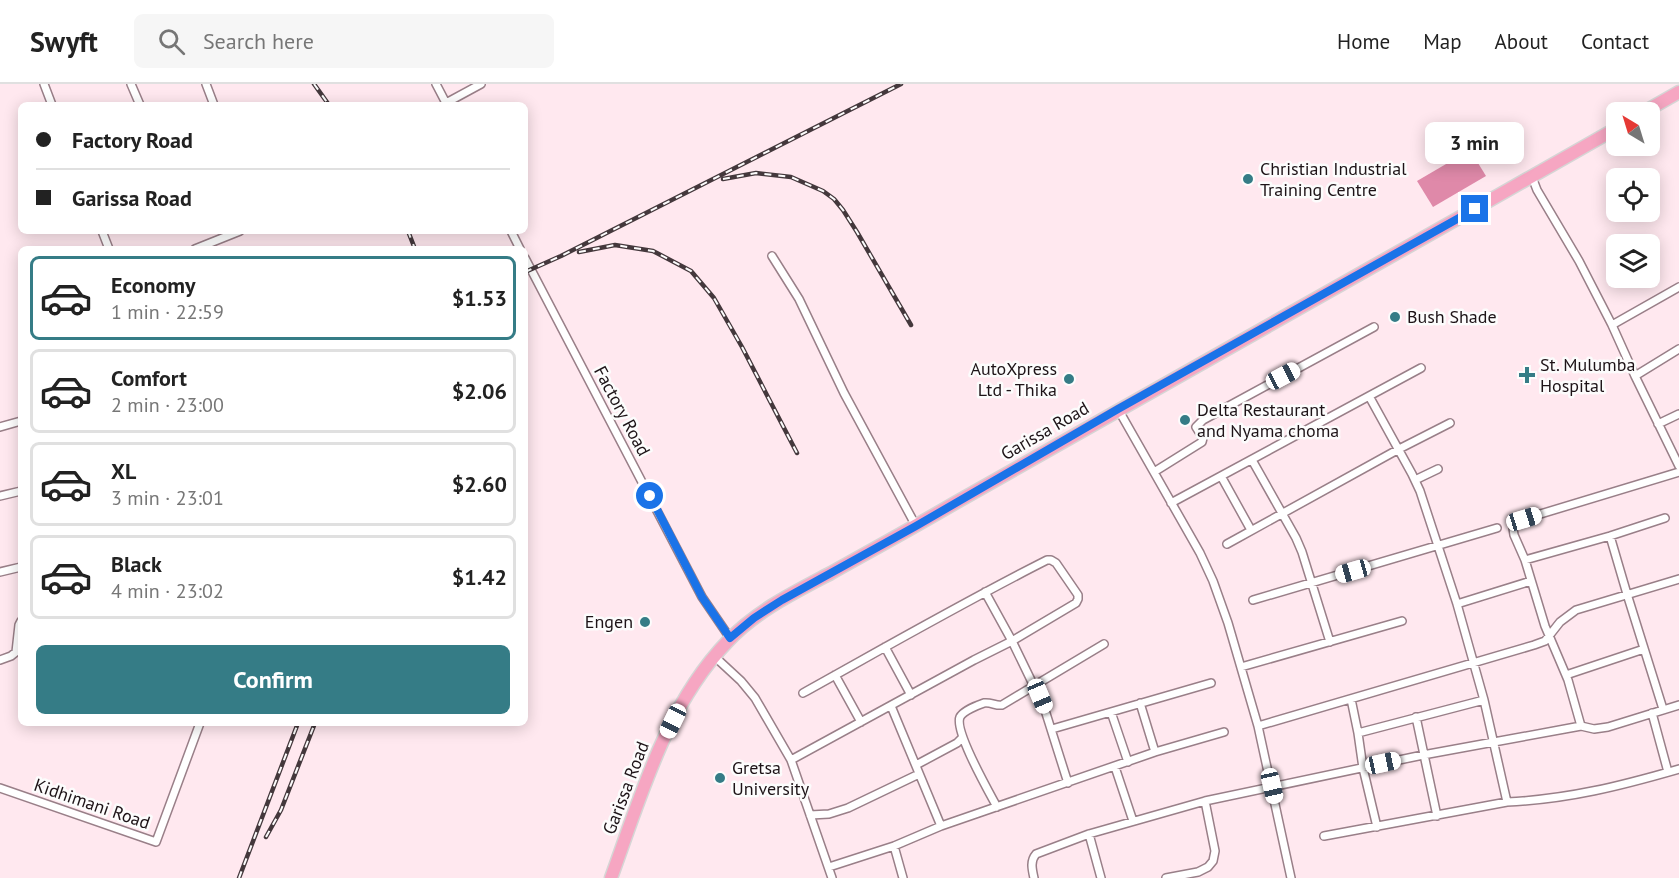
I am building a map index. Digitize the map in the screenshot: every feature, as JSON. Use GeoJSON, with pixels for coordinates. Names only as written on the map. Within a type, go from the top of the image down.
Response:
{"type":"FeatureCollection","features":[{"type":"Feature","properties":{"kind":"highway"},"geometry":{"type":"LineString","coordinates":[[1660,103],[1679,92]]}},
{"type":"Feature","properties":{"kind":"highway","name":"Garissa Road"},"geometry":{"type":"LineString","coordinates":[[611,878],[663,742],[684,700],[714,656],[730,638],[754,618],[1118,409],[1606,134]]}},
{"type":"Feature","properties":{"kind":"street"},"geometry":{"type":"LineString","coordinates":[[44,84],[51,102]]}},
{"type":"Feature","properties":{"kind":"street"},"geometry":{"type":"LineString","coordinates":[[131,84],[139,102]]}},
{"type":"Feature","properties":{"kind":"street"},"geometry":{"type":"LineString","coordinates":[[206,84],[213,102]]}},
{"type":"Feature","properties":{"kind":"street"},"geometry":{"type":"LineString","coordinates":[[436,84],[445,102]]}},
{"type":"Feature","properties":{"kind":"street"},"geometry":{"type":"LineString","coordinates":[[450,102],[481,84]]}},
{"type":"Feature","properties":{"kind":"street"},"geometry":{"type":"LineString","coordinates":[[1532,177],[1612,325],[1679,466]]}},
{"type":"Feature","properties":{"kind":"street"},"geometry":{"type":"LineString","coordinates":[[202,246],[232,234]]}},
{"type":"Feature","properties":{"kind":"street"},"geometry":{"type":"LineString","coordinates":[[772,256],[799,299],[844,393],[916,526]]}},
{"type":"Feature","properties":{"kind":"street","name":"Factory Road"},"geometry":{"type":"LineString","coordinates":[[528,264],[702,597],[730,638]]}},
{"type":"Feature","properties":{"kind":"street"},"geometry":{"type":"LineString","coordinates":[[1612,325],[1679,287]]}},
{"type":"Feature","properties":{"kind":"street"},"geometry":{"type":"LineString","coordinates":[[1154,472],[1202,442],[1203,438],[1196,428],[1203,420],[1374,327]]}},
{"type":"Feature","properties":{"kind":"street"},"geometry":{"type":"LineString","coordinates":[[1635,376],[1679,349]]}},
{"type":"Feature","properties":{"kind":"street"},"geometry":{"type":"LineString","coordinates":[[1171,503],[1421,368]]}},
{"type":"Feature","properties":{"kind":"street"},"geometry":{"type":"LineString","coordinates":[[1369,396],[1415,480],[1438,547],[1474,662],[1507,802]]}},
{"type":"Feature","properties":{"kind":"street"},"geometry":{"type":"LineString","coordinates":[[1118,409],[1200,553],[1213,581],[1228,623],[1258,726],[1291,878]]}},
{"type":"Feature","properties":{"kind":"street"},"geometry":{"type":"LineString","coordinates":[[1658,424],[1679,414]]}},
{"type":"Feature","properties":{"kind":"street"},"geometry":{"type":"LineString","coordinates":[[0,427],[18,422]]}},
{"type":"Feature","properties":{"kind":"street"},"geometry":{"type":"LineString","coordinates":[[1227,544],[1450,423]]}},
{"type":"Feature","properties":{"kind":"street"},"geometry":{"type":"LineString","coordinates":[[1252,460],[1302,552],[1330,642]]}},
{"type":"Feature","properties":{"kind":"street"},"geometry":{"type":"LineString","coordinates":[[1415,480],[1438,469]]}},
{"type":"Feature","properties":{"kind":"street"},"geometry":{"type":"LineString","coordinates":[[1581,726],[1566,675],[1540,611],[1513,528],[1517,523],[1679,472]]}},
{"type":"Feature","properties":{"kind":"street"},"geometry":{"type":"LineString","coordinates":[[1221,476],[1251,530]]}},
{"type":"Feature","properties":{"kind":"street"},"geometry":{"type":"LineString","coordinates":[[0,496],[18,492]]}},
{"type":"Feature","properties":{"kind":"street"},"geometry":{"type":"LineString","coordinates":[[1525,560],[1665,518]]}},
{"type":"Feature","properties":{"kind":"street"},"geometry":{"type":"LineString","coordinates":[[1253,600],[1497,528]]}},
{"type":"Feature","properties":{"kind":"street"},"geometry":{"type":"LineString","coordinates":[[1610,536],[1663,709]]}},
{"type":"Feature","properties":{"kind":"street"},"geometry":{"type":"LineString","coordinates":[[791,760],[1012,641],[1076,603],[1078,595],[1056,563],[1047,560],[803,693]]}},
{"type":"Feature","properties":{"kind":"street"},"geometry":{"type":"LineString","coordinates":[[0,572],[18,568]]}},
{"type":"Feature","properties":{"kind":"street"},"geometry":{"type":"LineString","coordinates":[[1258,726],[1534,645],[1545,641],[1560,622],[1576,610],[1679,579]]}},
{"type":"Feature","properties":{"kind":"street"},"geometry":{"type":"LineString","coordinates":[[1457,604],[1531,581]]}},
{"type":"Feature","properties":{"kind":"street"},"geometry":{"type":"LineString","coordinates":[[985,592],[1035,685],[1052,729],[1068,783]]}},
{"type":"Feature","properties":{"kind":"street"},"geometry":{"type":"LineString","coordinates":[[1241,667],[1402,621]]}},
{"type":"Feature","properties":{"kind":"street"},"geometry":{"type":"LineString","coordinates":[[997,807],[962,738],[959,720],[964,713],[986,703],[1002,705],[1104,644]]}},
{"type":"Feature","properties":{"kind":"street"},"geometry":{"type":"LineString","coordinates":[[885,647],[911,695]]}},
{"type":"Feature","properties":{"kind":"street"},"geometry":{"type":"LineString","coordinates":[[1566,675],[1644,649]]}},
{"type":"Feature","properties":{"kind":"street"},"geometry":{"type":"LineString","coordinates":[[0,660],[18,653]]}},
{"type":"Feature","properties":{"kind":"street"},"geometry":{"type":"LineString","coordinates":[[714,656],[741,681],[755,698],[791,760],[832,878]]}},
{"type":"Feature","properties":{"kind":"street"},"geometry":{"type":"LineString","coordinates":[[835,675],[861,722]]}},
{"type":"Feature","properties":{"kind":"street"},"geometry":{"type":"LineString","coordinates":[[1052,729],[1211,683]]}},
{"type":"Feature","properties":{"kind":"street"},"geometry":{"type":"LineString","coordinates":[[1351,699],[1363,768],[1377,827]]}},
{"type":"Feature","properties":{"kind":"street"},"geometry":{"type":"LineString","coordinates":[[1358,733],[1484,700]]}},
{"type":"Feature","properties":{"kind":"street"},"geometry":{"type":"LineString","coordinates":[[1140,703],[1155,752]]}},
{"type":"Feature","properties":{"kind":"street"},"geometry":{"type":"LineString","coordinates":[[1034,878],[1032,859],[1036,854],[1089,834],[1205,801],[1494,741],[1581,726],[1594,729],[1620,724],[1679,705]]}},
{"type":"Feature","properties":{"kind":"street"},"geometry":{"type":"LineString","coordinates":[[891,706],[941,826]]}},
{"type":"Feature","properties":{"kind":"street"},"geometry":{"type":"LineString","coordinates":[[1111,712],[1128,762]]}},
{"type":"Feature","properties":{"kind":"street"},"geometry":{"type":"LineString","coordinates":[[1652,713],[1668,772]]}},
{"type":"Feature","properties":{"kind":"street"},"geometry":{"type":"LineString","coordinates":[[1416,717],[1437,816]]}},
{"type":"Feature","properties":{"kind":"street","name":"Kidhimani Road"},"geometry":{"type":"LineString","coordinates":[[0,788],[156,843],[199,726]]}},
{"type":"Feature","properties":{"kind":"street"},"geometry":{"type":"LineString","coordinates":[[829,867],[894,846],[941,826],[1155,752],[1224,732]]}},
{"type":"Feature","properties":{"kind":"street"},"geometry":{"type":"LineString","coordinates":[[916,765],[962,738]]}},
{"type":"Feature","properties":{"kind":"street"},"geometry":{"type":"LineString","coordinates":[[1115,767],[1133,821]]}},
{"type":"Feature","properties":{"kind":"street"},"geometry":{"type":"LineString","coordinates":[[1324,836],[1507,802],[1594,792],[1679,769]]}},
{"type":"Feature","properties":{"kind":"street"},"geometry":{"type":"LineString","coordinates":[[810,815],[829,814],[848,808],[919,774]]}},
{"type":"Feature","properties":{"kind":"street"},"geometry":{"type":"LineString","coordinates":[[1166,878],[1198,872],[1214,861],[1215,851],[1205,801]]}},
{"type":"Feature","properties":{"kind":"street"},"geometry":{"type":"LineString","coordinates":[[1089,834],[1101,878]]}},
{"type":"Feature","properties":{"kind":"street"},"geometry":{"type":"LineString","coordinates":[[894,846],[903,878]]}},
{"type":"Feature","properties":{"kind":"shaded area"},"geometry":{"type":"Polygon","coordinates":[[[1470,150],[1486,176],[1433,207],[1417,181],[1470,150]]]}},
{"type":"Feature","properties":{"kind":"railway"},"geometry":{"type":"LineString","coordinates":[[314,84],[327,102]]}},
{"type":"Feature","properties":{"kind":"railway"},"geometry":{"type":"LineString","coordinates":[[528,271],[901,84]]}},
{"type":"Feature","properties":{"kind":"railway"},"geometry":{"type":"LineString","coordinates":[[723,179],[756,173],[791,177],[823,191],[834,199],[857,232],[911,325]]}},
{"type":"Feature","properties":{"kind":"railway"},"geometry":{"type":"LineString","coordinates":[[409,234],[414,246]]}},
{"type":"Feature","properties":{"kind":"railway"},"geometry":{"type":"LineString","coordinates":[[579,252],[615,245],[653,251],[691,271],[714,298],[797,453]]}},
{"type":"Feature","properties":{"kind":"railway"},"geometry":{"type":"LineString","coordinates":[[239,878],[297,726]]}},
{"type":"Feature","properties":{"kind":"railway"},"geometry":{"type":"LineString","coordinates":[[266,837],[281,810],[314,726]]}},
{"type":"Feature","properties":{"kind":"place","name":"Christian Industrial Training Centre"},"geometry":{"type":"Point","coordinates":[1248,179]}},
{"type":"Feature","properties":{"kind":"place","name":"Bush Shade"},"geometry":{"type":"Point","coordinates":[1395,317]}},
{"type":"Feature","properties":{"kind":"place","name":"St. Mulumba Hospital"},"geometry":{"type":"Point","coordinates":[1527,375]}},
{"type":"Feature","properties":{"kind":"place","name":"AutoXpress Ltd - Thika"},"geometry":{"type":"Point","coordinates":[1069,379]}},
{"type":"Feature","properties":{"kind":"place","name":"Delta Restaurant and Nyama choma"},"geometry":{"type":"Point","coordinates":[1185,420]}},
{"type":"Feature","properties":{"kind":"place","name":"Engen"},"geometry":{"type":"Point","coordinates":[645,622]}},
{"type":"Feature","properties":{"kind":"place","name":"Gretsa University"},"geometry":{"type":"Point","coordinates":[720,778]}},
{"type":"Feature","properties":{"kind":"route"},"geometry":{"type":"LineString","coordinates":[[650,496],[702,597],[730,638],[754,618],[782,600],[1475,209]]}}]}
